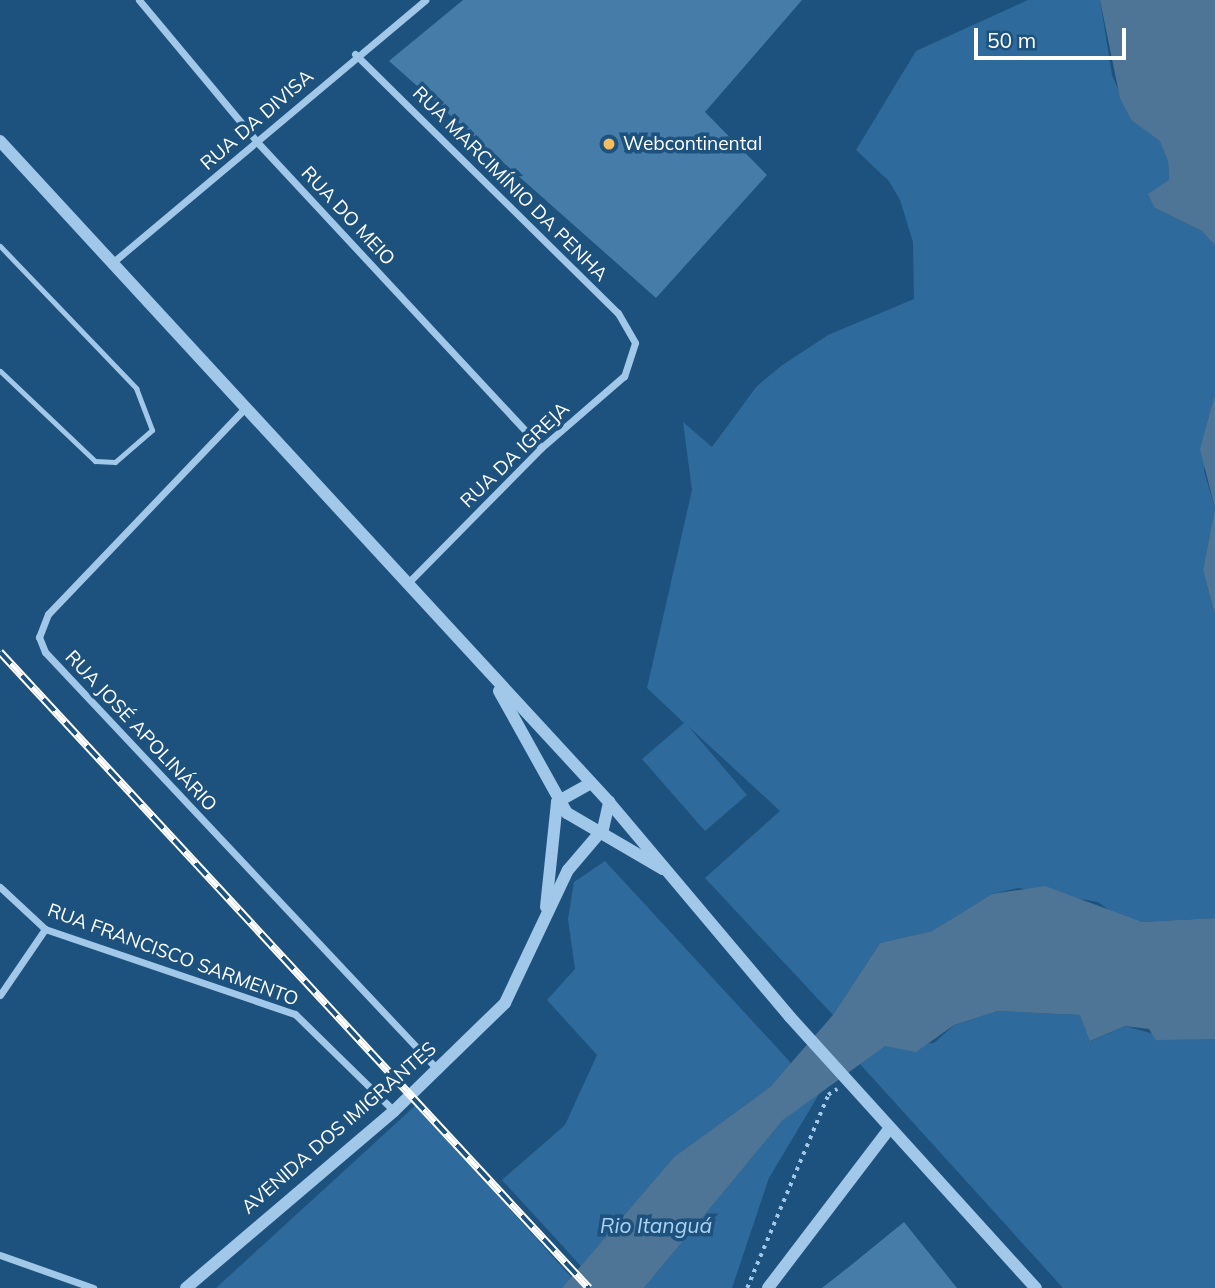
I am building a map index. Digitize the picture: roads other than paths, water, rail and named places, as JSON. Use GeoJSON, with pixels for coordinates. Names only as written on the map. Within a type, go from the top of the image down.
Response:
{"type":"FeatureCollection","features":[{"type":"Feature","properties":{"kind":"street","name":"RUA DO MEIO"},"geometry":{"type":"LineString","coordinates":[[139,0],[258,143],[541,448]]}},
{"type":"Feature","properties":{"kind":"street","name":"RUA DA DIVISA"},"geometry":{"type":"LineString","coordinates":[[111,264],[258,143],[355,54],[425,0]]}},
{"type":"Feature","properties":{"kind":"street","name":"RUA MARCIMÍNIO DA PENHA"},"geometry":{"type":"LineString","coordinates":[[355,54],[618,313],[635,343]]}},
{"type":"Feature","properties":{"kind":"street"},"geometry":{"type":"LineString","coordinates":[[0,141],[609,802],[847,1082],[1036,1288]]}},
{"type":"Feature","properties":{"kind":"street","name":"RUA DA IGREJA"},"geometry":{"type":"LineString","coordinates":[[406,584],[541,448],[624,376],[635,343]]}},
{"type":"Feature","properties":{"kind":"street","name":"RUA JOSÉ APOLINÁRIO"},"geometry":{"type":"LineString","coordinates":[[246,407],[48,614],[39,637],[45,652],[438,1071]]}},
{"type":"Feature","properties":{"kind":"street"},"geometry":{"type":"LineString","coordinates":[[491,676],[557,802],[598,836],[670,872]]}},
{"type":"Feature","properties":{"kind":"street"},"geometry":{"type":"LineString","coordinates":[[557,802],[591,783]]}},
{"type":"Feature","properties":{"kind":"street","name":"AVENIDA DOS IMIGRANTES"},"geometry":{"type":"LineString","coordinates":[[545,915],[557,802]]}},
{"type":"Feature","properties":{"kind":"street","name":"AVENIDA DOS IMIGRANTES"},"geometry":{"type":"LineString","coordinates":[[186,1288],[394,1111],[505,1003],[545,915],[579,854],[598,836],[609,802]]}},
{"type":"Feature","properties":{"kind":"street","name":"RUA FRANCISCO SARMENTO"},"geometry":{"type":"LineString","coordinates":[[0,887],[46,929],[287,1009],[394,1111]]}},
{"type":"Feature","properties":{"kind":"street"},"geometry":{"type":"LineString","coordinates":[[0,994],[46,929]]}},
{"type":"Feature","properties":{"kind":"street"},"geometry":{"type":"LineString","coordinates":[[768,1288],[889,1129]]}},
{"type":"Feature","properties":{"kind":"street"},"geometry":{"type":"LineString","coordinates":[[0,1255],[93,1288]]}},
{"type":"Feature","properties":{"kind":"lane"},"geometry":{"type":"LineString","coordinates":[[0,246],[136,388],[152,430],[115,462],[95,461],[0,371]]}},
{"type":"Feature","properties":{"kind":"water"},"geometry":{"type":"Polygon","coordinates":[[[1100,0],[1215,0],[1215,246],[1202,231],[1155,208],[1148,194],[1169,180],[1168,161],[1160,141],[1131,120],[1120,98],[1100,0]]]}},
{"type":"Feature","properties":{"kind":"water"},"geometry":{"type":"Polygon","coordinates":[[[1215,395],[1215,508],[1200,449],[1215,395]]]}},
{"type":"Feature","properties":{"kind":"water"},"geometry":{"type":"Polygon","coordinates":[[[1215,508],[1215,615],[1203,570],[1215,508]]]}},
{"type":"Feature","properties":{"kind":"water","name":"Rio Itanguá"},"geometry":{"type":"Polygon","coordinates":[[[1045,886],[1142,922],[1215,918],[1215,1039],[1156,1040],[1149,1029],[1125,1026],[1090,1041],[1080,1015],[998,1011],[954,1025],[916,1052],[885,1046],[783,1120],[644,1288],[562,1288],[674,1157],[770,1087],[833,1015],[880,943],[932,931],[992,894],[1045,886]]]}},
{"type":"Feature","properties":{"kind":"railway"},"geometry":{"type":"LineString","coordinates":[[0,652],[589,1288]]}},
{"type":"Feature","properties":{"kind":"place","name":"Webcontinental"},"geometry":{"type":"Point","coordinates":[609,144]}}]}
